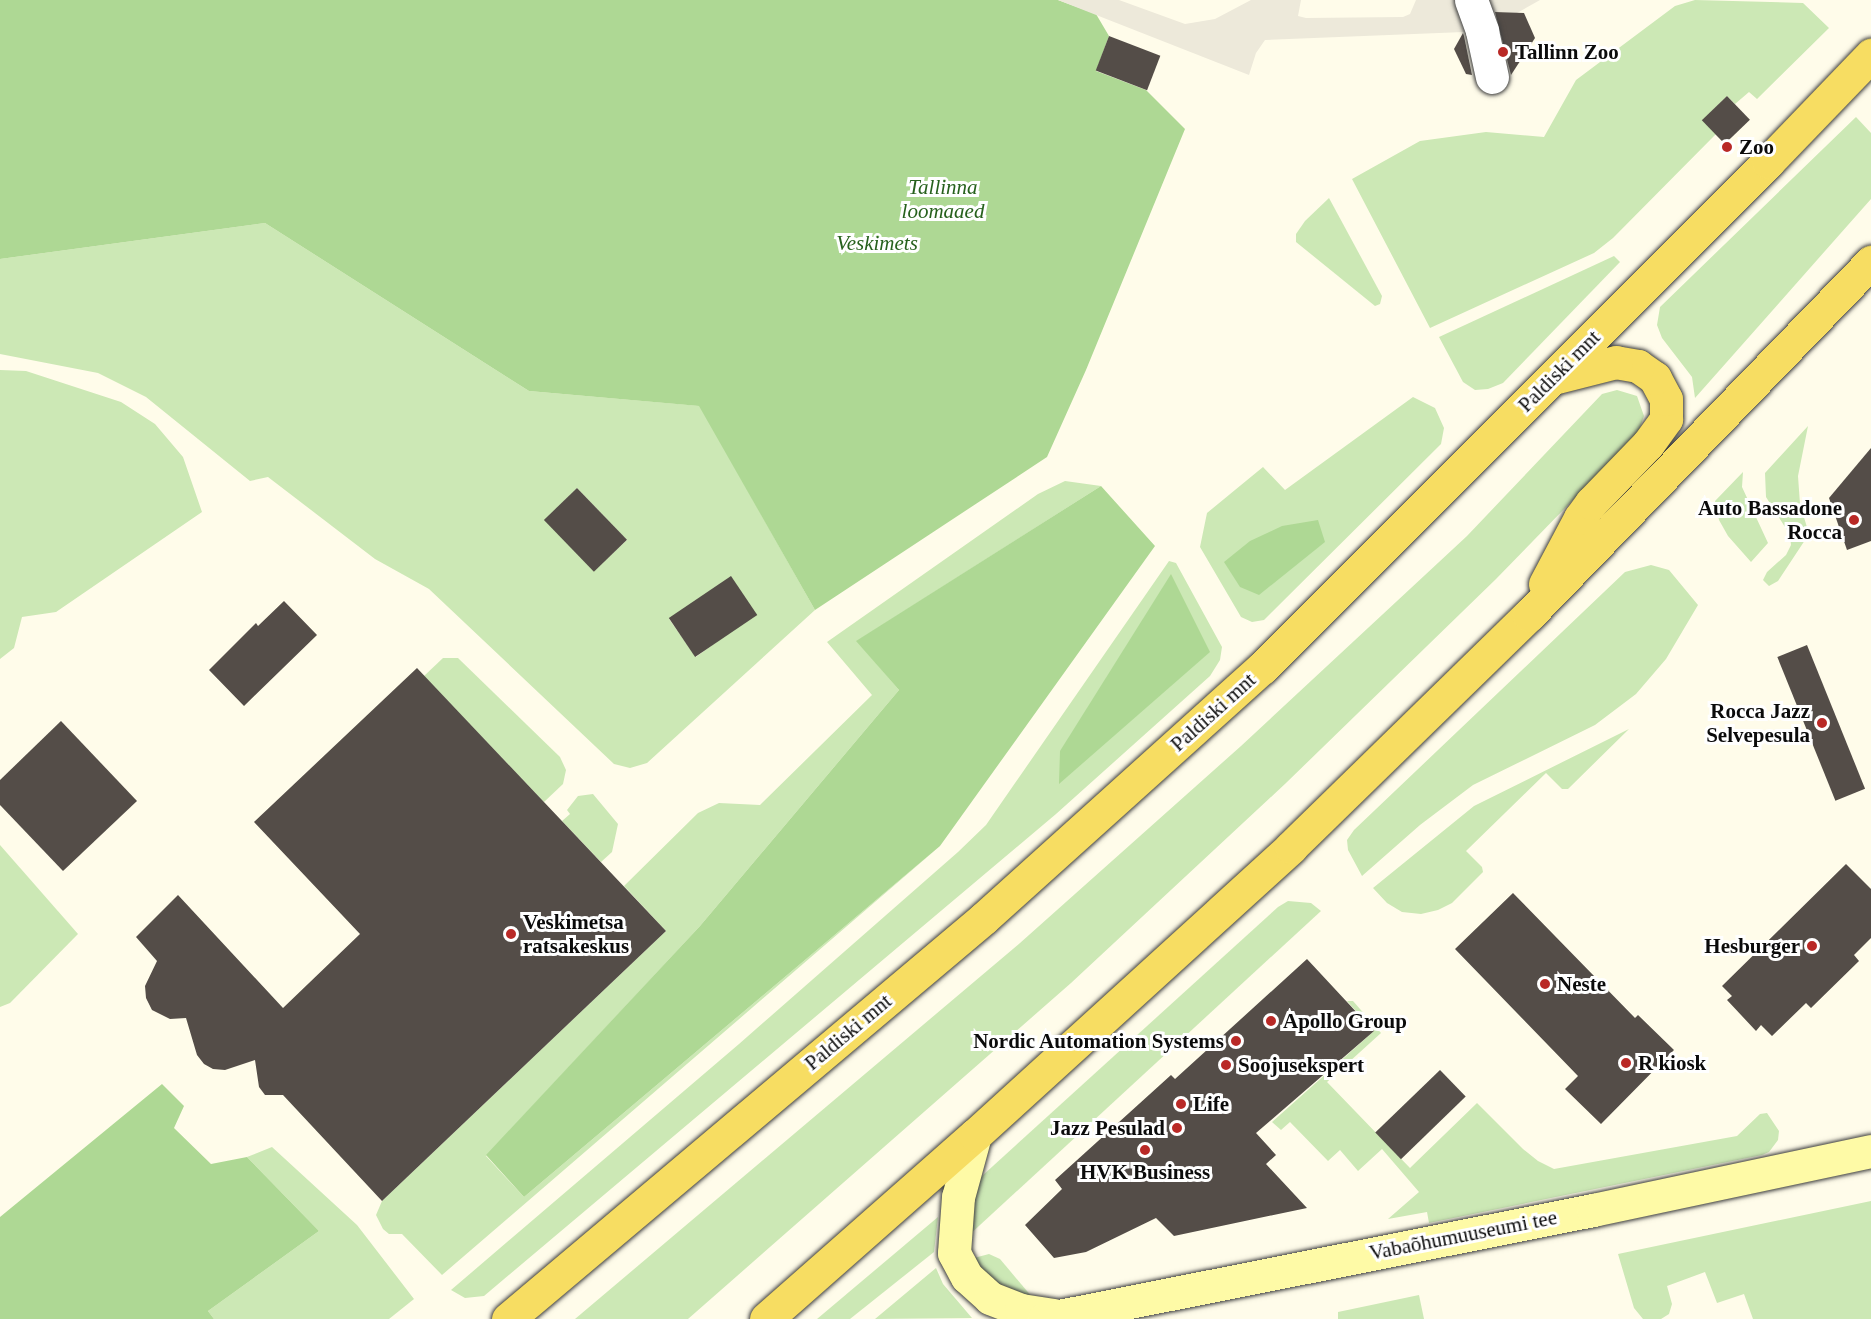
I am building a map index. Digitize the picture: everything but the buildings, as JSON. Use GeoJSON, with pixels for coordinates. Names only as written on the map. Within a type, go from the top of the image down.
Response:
{"type":"FeatureCollection","features":[{"type":"Feature","properties":{"kind":"main road","name":"Paldiski mnt"},"geometry":{"type":"LineString","coordinates":[[508,1319],[984,918],[1262,668],[1871,54]]}},
{"type":"Feature","properties":{"kind":"main road"},"geometry":{"type":"LineString","coordinates":[[766,1319],[975,1135],[1291,847],[1529,615],[1871,262]]}},
{"type":"Feature","properties":{"kind":"main road"},"geometry":{"type":"LineString","coordinates":[[1529,615],[1580,518],[1591,503],[1648,444],[1666,418],[1666,399],[1655,378],[1638,366],[1616,362],[1552,378]]}},
{"type":"Feature","properties":{"kind":"street"},"geometry":{"type":"LineString","coordinates":[[1471,0],[1482,31],[1492,76]]}},
{"type":"Feature","properties":{"kind":"street","name":"Vabaõhumuuseumi tee"},"geometry":{"type":"LineString","coordinates":[[975,1135],[958,1197],[954,1253],[967,1277],[990,1298],[1021,1310],[1049,1317],[1593,1210],[1871,1151]]}},
{"type":"Feature","properties":{"kind":"green space","name":"Veskimets"},"geometry":{"type":"Polygon","coordinates":[[[0,0],[1058,0],[1096,14],[1109,36],[1096,71],[1146,90],[1185,129],[1086,370],[1047,457],[815,610],[699,406],[529,391],[265,223],[0,259],[0,0]]]}},
{"type":"Feature","properties":{"kind":"green space"},"geometry":{"type":"Polygon","coordinates":[[[1695,0],[1803,3],[1829,28],[1757,99],[1749,92],[1735,104],[1727,96],[1703,120],[1716,134],[1613,238],[1594,253],[1430,328],[1352,179],[1420,141],[1486,132],[1544,137],[1576,80],[1675,6],[1695,0]]]}},
{"type":"Feature","properties":{"kind":"green space"},"geometry":{"type":"Polygon","coordinates":[[[1856,117],[1871,133],[1871,199],[1695,398],[1692,377],[1662,338],[1657,325],[1660,307],[1856,117]]]}},
{"type":"Feature","properties":{"kind":"green space"},"geometry":{"type":"Polygon","coordinates":[[[1329,198],[1382,296],[1380,304],[1375,306],[1296,242],[1296,234],[1305,221],[1329,198]]]}},
{"type":"Feature","properties":{"kind":"green space"},"geometry":{"type":"Polygon","coordinates":[[[265,223],[529,391],[700,406],[815,610],[647,763],[630,768],[614,764],[429,589],[375,559],[268,477],[250,481],[146,397],[98,373],[0,354],[0,259],[265,223]],[[577,488],[545,520],[594,571],[627,540],[577,488]],[[669,619],[696,657],[715,643],[669,619]]]}},
{"type":"Feature","properties":{"kind":"green space"},"geometry":{"type":"Polygon","coordinates":[[[1614,256],[1620,262],[1503,383],[1488,389],[1475,390],[1463,382],[1439,337],[1614,256]]]}},
{"type":"Feature","properties":{"kind":"green space"},"geometry":{"type":"Polygon","coordinates":[[[0,370],[26,371],[121,402],[155,424],[183,457],[202,512],[56,612],[22,617],[14,648],[0,659],[0,370]]]}},
{"type":"Feature","properties":{"kind":"green space"},"geometry":{"type":"Polygon","coordinates":[[[1617,390],[1637,396],[1644,416],[1638,433],[1496,579],[1286,783],[1071,983],[688,1319],[575,1319],[1020,943],[1241,746],[1467,536],[1602,394],[1617,390]]]}},
{"type":"Feature","properties":{"kind":"green space"},"geometry":{"type":"Polygon","coordinates":[[[1413,397],[1435,408],[1444,428],[1441,444],[1264,620],[1252,622],[1241,617],[1200,547],[1207,513],[1263,467],[1285,490],[1413,397]]]}},
{"type":"Feature","properties":{"kind":"green space"},"geometry":{"type":"Polygon","coordinates":[[[1808,426],[1798,476],[1800,504],[1809,534],[1778,581],[1769,586],[1763,580],[1767,572],[1786,555],[1791,545],[1790,535],[1766,497],[1765,473],[1808,426]]]}},
{"type":"Feature","properties":{"kind":"green space"},"geometry":{"type":"Polygon","coordinates":[[[1743,472],[1742,487],[1768,543],[1751,562],[1728,536],[1719,520],[1715,501],[1743,472]]]}},
{"type":"Feature","properties":{"kind":"green space"},"geometry":{"type":"Polygon","coordinates":[[[1065,481],[1101,486],[857,641],[899,690],[700,926],[486,1156],[524,1197],[940,846],[442,1275],[402,1234],[389,1234],[383,1229],[376,1215],[382,1201],[666,931],[624,886],[698,813],[719,803],[760,805],[872,695],[827,642],[1038,494],[1065,481]]]}},
{"type":"Feature","properties":{"kind":"green space"},"geometry":{"type":"Polygon","coordinates":[[[1101,486],[1155,546],[940,846],[524,1197],[486,1155],[700,926],[899,690],[856,641],[1101,486]]]}},
{"type":"Feature","properties":{"kind":"green space"},"geometry":{"type":"Polygon","coordinates":[[[1318,520],[1325,542],[1259,595],[1240,587],[1224,562],[1250,541],[1282,526],[1318,520]]]}},
{"type":"Feature","properties":{"kind":"green space"},"geometry":{"type":"Polygon","coordinates":[[[1169,561],[1176,563],[1222,647],[1220,660],[1210,676],[1056,814],[484,1296],[465,1298],[451,1290],[739,1044],[986,825],[1169,561]]]}},
{"type":"Feature","properties":{"kind":"green space"},"geometry":{"type":"Polygon","coordinates":[[[1651,565],[1669,570],[1698,605],[1666,659],[1636,694],[1595,725],[1473,785],[1420,825],[1362,876],[1348,850],[1347,840],[1354,830],[1625,572],[1651,565]]]}},
{"type":"Feature","properties":{"kind":"green space"},"geometry":{"type":"Polygon","coordinates":[[[1171,574],[1210,652],[1059,784],[1060,751],[1171,574]]]}},
{"type":"Feature","properties":{"kind":"green space"},"geometry":{"type":"Polygon","coordinates":[[[443,658],[458,658],[560,757],[566,770],[563,784],[544,802],[424,676],[443,658]]]}},
{"type":"Feature","properties":{"kind":"green space"},"geometry":{"type":"Polygon","coordinates":[[[1629,729],[1568,789],[1562,789],[1546,773],[1466,851],[1482,867],[1483,872],[1452,903],[1438,910],[1421,914],[1402,912],[1387,903],[1373,888],[1474,806],[1629,729]]]}},
{"type":"Feature","properties":{"kind":"green space"},"geometry":{"type":"Polygon","coordinates":[[[593,794],[618,824],[612,852],[601,862],[562,821],[570,814],[567,810],[578,796],[593,794]]]}},
{"type":"Feature","properties":{"kind":"green space"},"geometry":{"type":"Polygon","coordinates":[[[0,845],[78,934],[10,1003],[0,1007],[0,845]]]}},
{"type":"Feature","properties":{"kind":"green space"},"geometry":{"type":"Polygon","coordinates":[[[1288,901],[1311,903],[1321,911],[967,1237],[973,1190],[982,1176],[1278,907],[1288,901]]]}},
{"type":"Feature","properties":{"kind":"green space"},"geometry":{"type":"Polygon","coordinates":[[[1347,1001],[1353,1001],[1381,1033],[1327,1082],[1410,1168],[1477,1103],[1523,1149],[1538,1161],[1554,1169],[1737,1136],[1760,1114],[1767,1113],[1779,1131],[1778,1140],[1769,1152],[1762,1155],[1429,1223],[1427,1212],[1388,1219],[1419,1192],[1382,1149],[1358,1171],[1340,1150],[1328,1161],[1290,1122],[1281,1130],[1272,1122],[1374,1031],[1347,1001]]]}},
{"type":"Feature","properties":{"kind":"green space"},"geometry":{"type":"Polygon","coordinates":[[[162,1084],[184,1106],[174,1128],[211,1164],[247,1157],[319,1231],[208,1311],[214,1319],[0,1319],[0,1217],[162,1084]]]}},
{"type":"Feature","properties":{"kind":"green space"},"geometry":{"type":"Polygon","coordinates":[[[272,1147],[357,1225],[414,1299],[389,1319],[214,1319],[208,1311],[319,1231],[247,1157],[272,1147]]]}},
{"type":"Feature","properties":{"kind":"green space"},"geometry":{"type":"Polygon","coordinates":[[[1871,1201],[1871,1319],[1753,1319],[1744,1294],[1717,1303],[1705,1272],[1667,1286],[1672,1304],[1669,1314],[1661,1319],[1643,1319],[1634,1308],[1618,1254],[1871,1201]]]}},
{"type":"Feature","properties":{"kind":"green space"},"geometry":{"type":"Polygon","coordinates":[[[938,1217],[934,1252],[850,1319],[817,1319],[938,1217]]]}},
{"type":"Feature","properties":{"kind":"green space"},"geometry":{"type":"Polygon","coordinates":[[[989,1254],[1000,1259],[1032,1297],[1006,1292],[990,1279],[974,1258],[989,1254]]]}},
{"type":"Feature","properties":{"kind":"green space"},"geometry":{"type":"Polygon","coordinates":[[[936,1268],[943,1284],[972,1318],[875,1319],[936,1268]]]}},
{"type":"Feature","properties":{"kind":"green space"},"geometry":{"type":"Polygon","coordinates":[[[1419,1295],[1424,1319],[1338,1319],[1338,1312],[1419,1295]]]}},
{"type":"Feature","properties":{"kind":"shaded area"},"geometry":{"type":"Polygon","coordinates":[[[1058,0],[1119,0],[1185,24],[1215,19],[1251,0],[1301,0],[1298,16],[1306,18],[1403,17],[1410,14],[1416,0],[1540,0],[1517,13],[1475,11],[1464,32],[1265,40],[1256,53],[1249,75],[1058,0]]]}},
{"type":"Feature","properties":{"kind":"place","name":"Tallinn Zoo"},"geometry":{"type":"Point","coordinates":[1503,52]}},
{"type":"Feature","properties":{"kind":"place","name":"Zoo"},"geometry":{"type":"Point","coordinates":[1727,147]}},
{"type":"Feature","properties":{"kind":"place","name":"Auto Bassadone Rocca"},"geometry":{"type":"Point","coordinates":[1854,520]}},
{"type":"Feature","properties":{"kind":"place","name":"Rocca Jazz Selvepesula"},"geometry":{"type":"Point","coordinates":[1822,723]}},
{"type":"Feature","properties":{"kind":"place","name":"Veskimetsa ratsakeskus"},"geometry":{"type":"Point","coordinates":[511,934]}},
{"type":"Feature","properties":{"kind":"place","name":"Hesburger"},"geometry":{"type":"Point","coordinates":[1812,946]}},
{"type":"Feature","properties":{"kind":"place","name":"Neste"},"geometry":{"type":"Point","coordinates":[1545,984]}},
{"type":"Feature","properties":{"kind":"place","name":"Apollo Group"},"geometry":{"type":"Point","coordinates":[1271,1021]}},
{"type":"Feature","properties":{"kind":"place","name":"Nordic Automation Systems"},"geometry":{"type":"Point","coordinates":[1236,1041]}},
{"type":"Feature","properties":{"kind":"place","name":"R kiosk"},"geometry":{"type":"Point","coordinates":[1626,1063]}},
{"type":"Feature","properties":{"kind":"place","name":"Soojusekspert"},"geometry":{"type":"Point","coordinates":[1226,1065]}},
{"type":"Feature","properties":{"kind":"place","name":"Life"},"geometry":{"type":"Point","coordinates":[1181,1104]}},
{"type":"Feature","properties":{"kind":"place","name":"Jazz Pesulad"},"geometry":{"type":"Point","coordinates":[1177,1128]}},
{"type":"Feature","properties":{"kind":"place","name":"HVK Business"},"geometry":{"type":"Point","coordinates":[1145,1150]}},
{"type":"Feature","properties":{"kind":"park label","name":"Tallinna loomaaed"},"geometry":{"type":"Point","coordinates":[943,199]}}]}
